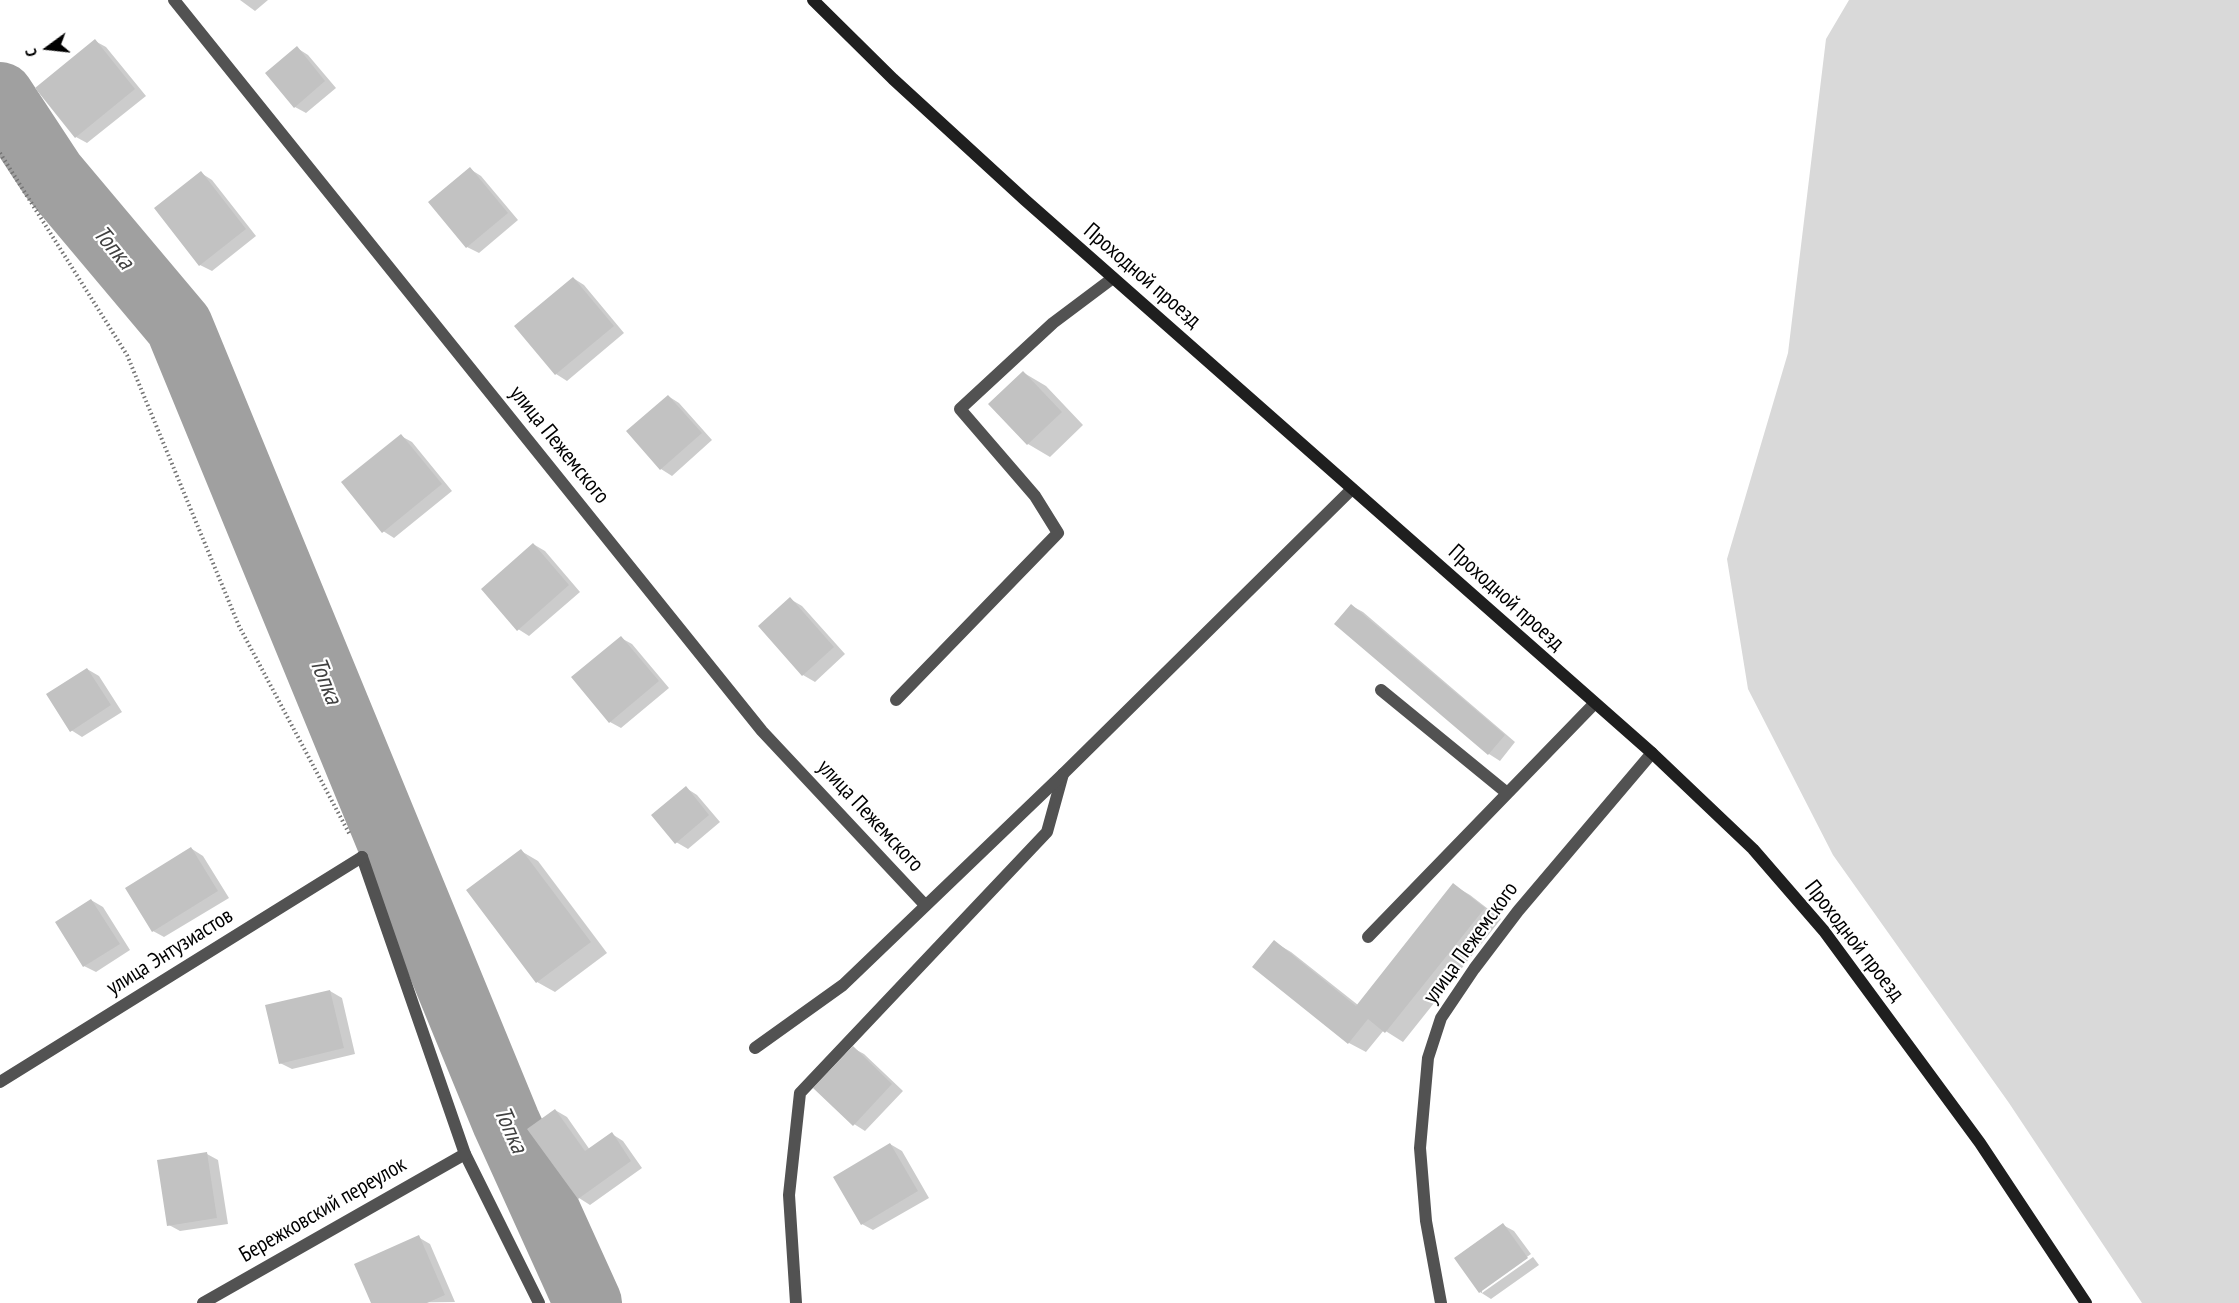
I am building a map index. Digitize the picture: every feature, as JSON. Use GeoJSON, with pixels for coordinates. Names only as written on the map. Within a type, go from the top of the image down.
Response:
{"type":"FeatureCollection","features":[{"type":"Feature","properties":{"kind":"street","name":"улица Пежемского"},"geometry":{"type":"LineString","coordinates":[[174,0],[762,731],[925,905]]}},
{"type":"Feature","properties":{"kind":"street","name":"Проходной проезд"},"geometry":{"type":"LineString","coordinates":[[813,0],[893,79],[1113,278],[1652,753],[1753,849],[1824,931],[1980,1143],[2086,1303]]}},
{"type":"Feature","properties":{"kind":"street"},"geometry":{"type":"LineString","coordinates":[[897,700],[1058,533],[1035,496],[960,409],[1053,323],[1113,278]]}},
{"type":"Feature","properties":{"kind":"street"},"geometry":{"type":"LineString","coordinates":[[755,1048],[843,985],[1063,774],[1352,489]]}},
{"type":"Feature","properties":{"kind":"street"},"geometry":{"type":"LineString","coordinates":[[1381,690],[1507,793]]}},
{"type":"Feature","properties":{"kind":"street"},"geometry":{"type":"LineString","coordinates":[[1368,937],[1594,704]]}},
{"type":"Feature","properties":{"kind":"street","name":"улица Пежемского"},"geometry":{"type":"LineString","coordinates":[[1441,1303],[1426,1221],[1420,1148],[1428,1058],[1441,1018],[1518,911],[1652,753]]}},
{"type":"Feature","properties":{"kind":"street"},"geometry":{"type":"LineString","coordinates":[[796,1303],[789,1195],[800,1093],[1047,832],[1063,774]]}},
{"type":"Feature","properties":{"kind":"street"},"geometry":{"type":"LineString","coordinates":[[362,857],[465,1154],[539,1303]]}},
{"type":"Feature","properties":{"kind":"street","name":"улица Энтузиастов"},"geometry":{"type":"LineString","coordinates":[[0,1082],[362,857]]}},
{"type":"Feature","properties":{"kind":"street","name":"Бережковский переулок"},"geometry":{"type":"LineString","coordinates":[[202,1303],[465,1154]]}},
{"type":"Feature","properties":{"kind":"path"},"geometry":{"type":"LineString","coordinates":[[0,153],[127,355],[239,626],[362,857]]}},
{"type":"Feature","properties":{"kind":"shaded area"},"geometry":{"type":"Polygon","coordinates":[[[1849,0],[2239,0],[2239,1303],[2142,1303],[2009,1103],[1833,855],[1748,689],[1727,559],[1788,353],[1826,39],[1849,0]]]}},
{"type":"Feature","properties":{"kind":"building"},"geometry":{"type":"Polygon","coordinates":[[[95,39],[135,89],[75,138],[35,88],[95,39]]]}},
{"type":"Feature","properties":{"kind":"building"},"geometry":{"type":"Polygon","coordinates":[[[297,46],[325,81],[294,108],[265,73],[297,46]]]}},
{"type":"Feature","properties":{"kind":"building"},"geometry":{"type":"Polygon","coordinates":[[[470,167],[508,213],[466,248],[428,202],[470,167]]]}},
{"type":"Feature","properties":{"kind":"building"},"geometry":{"type":"Polygon","coordinates":[[[201,171],[246,229],[199,266],[154,208],[201,171]]]}},
{"type":"Feature","properties":{"kind":"building"},"geometry":{"type":"Polygon","coordinates":[[[573,277],[614,326],[555,375],[514,326],[573,277]]]}},
{"type":"Feature","properties":{"kind":"building"},"geometry":{"type":"Polygon","coordinates":[[[1023,371],[1062,412],[1027,445],[988,404],[1023,371]]]}},
{"type":"Feature","properties":{"kind":"building"},"geometry":{"type":"Polygon","coordinates":[[[668,395],[702,433],[660,470],[626,431],[668,395]]]}},
{"type":"Feature","properties":{"kind":"building"},"geometry":{"type":"Polygon","coordinates":[[[401,434],[442,484],[382,533],[341,482],[401,434]]]}},
{"type":"Feature","properties":{"kind":"building"},"geometry":{"type":"Polygon","coordinates":[[[533,543],[569,585],[517,631],[481,589],[533,543]]]}},
{"type":"Feature","properties":{"kind":"building"},"geometry":{"type":"Polygon","coordinates":[[[790,597],[834,647],[802,676],[758,626],[790,597]]]}},
{"type":"Feature","properties":{"kind":"building"},"geometry":{"type":"Polygon","coordinates":[[[1351,604],[1505,735],[1488,755],[1334,624],[1351,604]]]}},
{"type":"Feature","properties":{"kind":"building"},"geometry":{"type":"Polygon","coordinates":[[[621,636],[659,681],[609,723],[571,677],[621,636]]]}},
{"type":"Feature","properties":{"kind":"building"},"geometry":{"type":"Polygon","coordinates":[[[87,668],[111,705],[70,732],[46,694],[87,668]]]}},
{"type":"Feature","properties":{"kind":"building"},"geometry":{"type":"Polygon","coordinates":[[[686,786],[709,815],[675,844],[651,815],[686,786]]]}},
{"type":"Feature","properties":{"kind":"building"},"geometry":{"type":"Polygon","coordinates":[[[191,847],[218,891],[152,932],[125,888],[191,847]]]}},
{"type":"Feature","properties":{"kind":"building"},"geometry":{"type":"Polygon","coordinates":[[[521,849],[591,942],[536,983],[466,890],[521,849]]]}},
{"type":"Feature","properties":{"kind":"building"},"geometry":{"type":"Polygon","coordinates":[[[1453,883],[1485,908],[1385,1033],[1368,1019],[1348,1044],[1252,967],[1274,940],[1356,1006],[1453,883]]]}},
{"type":"Feature","properties":{"kind":"building"},"geometry":{"type":"Polygon","coordinates":[[[91,899],[120,944],[83,967],[55,922],[91,899]]]}},
{"type":"Feature","properties":{"kind":"building"},"geometry":{"type":"Polygon","coordinates":[[[330,990],[344,1048],[279,1064],[265,1005],[330,990]]]}},
{"type":"Feature","properties":{"kind":"building"},"geometry":{"type":"Polygon","coordinates":[[[853,1046],[892,1084],[853,1126],[813,1088],[853,1046]]]}},
{"type":"Feature","properties":{"kind":"building"},"geometry":{"type":"Polygon","coordinates":[[[555,1109],[585,1151],[612,1132],[631,1161],[578,1199],[527,1129],[555,1109]]]}},
{"type":"Feature","properties":{"kind":"building"},"geometry":{"type":"Polygon","coordinates":[[[890,1143],[918,1191],[861,1225],[833,1177],[890,1143]]]}},
{"type":"Feature","properties":{"kind":"building"},"geometry":{"type":"Polygon","coordinates":[[[207,1152],[217,1218],[167,1226],[157,1160],[207,1152]]]}},
{"type":"Feature","properties":{"kind":"building"},"geometry":{"type":"Polygon","coordinates":[[[1503,1223],[1528,1258],[1479,1293],[1454,1258],[1503,1223]]]}},
{"type":"Feature","properties":{"kind":"building"},"geometry":{"type":"Polygon","coordinates":[[[419,1235],[445,1295],[427,1303],[371,1303],[354,1264],[419,1235]]]}},
{"type":"Feature","properties":{"kind":"waterway","name":"Топка"},"geometry":{"type":"LineString","coordinates":[[0,96],[52,175],[179,326],[506,1122],[588,1303]]}}]}
